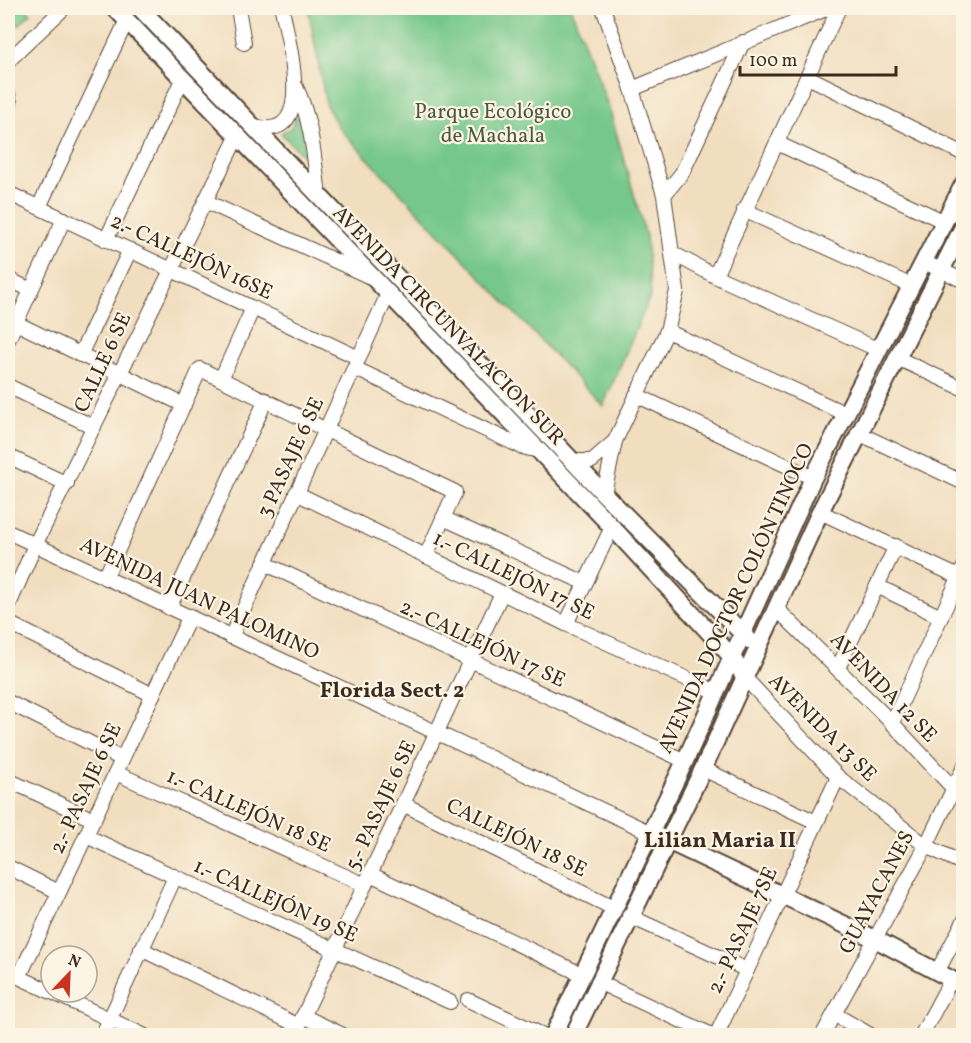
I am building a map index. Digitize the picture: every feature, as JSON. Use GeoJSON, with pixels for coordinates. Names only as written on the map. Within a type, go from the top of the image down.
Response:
{"type":"FeatureCollection","features":[{"type":"Feature","properties":{"kind":"main road","name":"AVENIDA CIRCUNVALACION SUR"},"geometry":{"type":"LineString","coordinates":[[140,8],[604,494],[742,634],[760,648]]}},
{"type":"Feature","properties":{"kind":"main road","name":"AVENIDA CIRCUNVALACION SUR"},"geometry":{"type":"LineString","coordinates":[[121,12],[182,80],[612,527],[732,657],[744,678]]}},
{"type":"Feature","properties":{"kind":"main road","name":"AVENIDA DOCTOR COLÓN TINOCO"},"geometry":{"type":"LineString","coordinates":[[573,1035],[613,908],[685,760],[813,478],[963,183]]}},
{"type":"Feature","properties":{"kind":"main road","name":"AVENIDA DOCTOR COLÓN TINOCO"},"geometry":{"type":"LineString","coordinates":[[553,1035],[630,916],[703,769],[858,433],[963,225]]}},
{"type":"Feature","properties":{"kind":"main road"},"geometry":{"type":"LineString","coordinates":[[348,252],[360,239]]}},
{"type":"Feature","properties":{"kind":"main road"},"geometry":{"type":"LineString","coordinates":[[542,455],[558,446]]}},
{"type":"Feature","properties":{"kind":"main road","name":"AVENIDA JUAN PALOMINO"},"geometry":{"type":"LineString","coordinates":[[651,833],[875,939],[950,979]]}},
{"type":"Feature","properties":{"kind":"street"},"geometry":{"type":"LineString","coordinates":[[8,61],[64,8]]}},
{"type":"Feature","properties":{"kind":"street"},"geometry":{"type":"LineString","coordinates":[[238,8],[244,43]]}},
{"type":"Feature","properties":{"kind":"street"},"geometry":{"type":"LineString","coordinates":[[282,8],[296,85],[305,105],[312,135],[319,195]]}},
{"type":"Feature","properties":{"kind":"street"},"geometry":{"type":"LineString","coordinates":[[632,89],[828,8]]}},
{"type":"Feature","properties":{"kind":"street"},"geometry":{"type":"LineString","coordinates":[[715,276],[838,8]]}},
{"type":"Feature","properties":{"kind":"street"},"geometry":{"type":"LineString","coordinates":[[604,494],[615,441],[667,331],[677,291],[674,254],[664,195],[607,9]]}},
{"type":"Feature","properties":{"kind":"street"},"geometry":{"type":"LineString","coordinates":[[39,207],[121,12]]}},
{"type":"Feature","properties":{"kind":"street"},"geometry":{"type":"LineString","coordinates":[[664,195],[682,173],[743,42]]}},
{"type":"Feature","properties":{"kind":"street"},"geometry":{"type":"LineString","coordinates":[[808,77],[963,154]]}},
{"type":"Feature","properties":{"kind":"street"},"geometry":{"type":"LineString","coordinates":[[106,240],[182,80]]}},
{"type":"Feature","properties":{"kind":"street"},"geometry":{"type":"LineString","coordinates":[[251,125],[270,128],[285,121],[293,108],[296,85]]}},
{"type":"Feature","properties":{"kind":"street"},"geometry":{"type":"LineString","coordinates":[[8,95],[10,103],[8,108]]}},
{"type":"Feature","properties":{"kind":"street","name":"CALLE 6 SE"},"geometry":{"type":"LineString","coordinates":[[8,607],[34,545],[67,484],[169,269],[207,202],[237,137]]}},
{"type":"Feature","properties":{"kind":"street"},"geometry":{"type":"LineString","coordinates":[[777,142],[945,222]]}},
{"type":"Feature","properties":{"kind":"street","name":"2.- CALLEJÓN 16SE"},"geometry":{"type":"LineString","coordinates":[[8,193],[253,308],[356,363],[542,455]]}},
{"type":"Feature","properties":{"kind":"street"},"geometry":{"type":"LineString","coordinates":[[207,202],[371,277]]}},
{"type":"Feature","properties":{"kind":"street"},"geometry":{"type":"LineString","coordinates":[[744,210],[912,286]]}},
{"type":"Feature","properties":{"kind":"street"},"geometry":{"type":"LineString","coordinates":[[8,340],[64,219]]}},
{"type":"Feature","properties":{"kind":"street"},"geometry":{"type":"LineString","coordinates":[[80,355],[130,250]]}},
{"type":"Feature","properties":{"kind":"street"},"geometry":{"type":"LineString","coordinates":[[674,254],[715,276],[879,350]]}},
{"type":"Feature","properties":{"kind":"street"},"geometry":{"type":"LineString","coordinates":[[924,262],[963,281]]}},
{"type":"Feature","properties":{"kind":"street"},"geometry":{"type":"LineString","coordinates":[[8,279],[31,290]]}},
{"type":"Feature","properties":{"kind":"street","name":"3 PASAJE 6 SE"},"geometry":{"type":"LineString","coordinates":[[231,637],[388,294]]}},
{"type":"Feature","properties":{"kind":"street"},"geometry":{"type":"LineString","coordinates":[[221,379],[253,308]]}},
{"type":"Feature","properties":{"kind":"street"},"geometry":{"type":"LineString","coordinates":[[16,323],[184,405]]}},
{"type":"Feature","properties":{"kind":"street"},"geometry":{"type":"LineString","coordinates":[[667,331],[846,414]]}},
{"type":"Feature","properties":{"kind":"street"},"geometry":{"type":"LineString","coordinates":[[897,358],[963,389]]}},
{"type":"Feature","properties":{"kind":"street"},"geometry":{"type":"LineString","coordinates":[[105,578],[200,369],[455,492],[426,556]]}},
{"type":"Feature","properties":{"kind":"street"},"geometry":{"type":"LineString","coordinates":[[8,386],[94,427]]}},
{"type":"Feature","properties":{"kind":"street"},"geometry":{"type":"LineString","coordinates":[[636,395],[813,478]]}},
{"type":"Feature","properties":{"kind":"street"},"geometry":{"type":"LineString","coordinates":[[169,608],[266,400]]}},
{"type":"Feature","properties":{"kind":"street"},"geometry":{"type":"LineString","coordinates":[[858,433],[963,483]]}},
{"type":"Feature","properties":{"kind":"street"},"geometry":{"type":"LineString","coordinates":[[573,461],[592,461],[615,441]]}},
{"type":"Feature","properties":{"kind":"street"},"geometry":{"type":"LineString","coordinates":[[8,456],[67,484]]}},
{"type":"Feature","properties":{"kind":"street","name":"1.- CALLEJÓN 17 SE"},"geometry":{"type":"LineString","coordinates":[[296,493],[566,624],[716,692]]}},
{"type":"Feature","properties":{"kind":"street"},"geometry":{"type":"LineString","coordinates":[[820,512],[961,572],[892,723]]}},
{"type":"Feature","properties":{"kind":"street"},"geometry":{"type":"LineString","coordinates":[[443,518],[585,583]]}},
{"type":"Feature","properties":{"kind":"street"},"geometry":{"type":"LineString","coordinates":[[566,624],[612,527]]}},
{"type":"Feature","properties":{"kind":"street","name":"AVENIDA JUAN PALOMINO"},"geometry":{"type":"LineString","coordinates":[[8,532],[651,833]]}},
{"type":"Feature","properties":{"kind":"street"},"geometry":{"type":"LineString","coordinates":[[838,668],[896,546]]}},
{"type":"Feature","properties":{"kind":"street","name":"2.- CALLEJÓN 17 SE"},"geometry":{"type":"LineString","coordinates":[[264,563],[685,760]]}},
{"type":"Feature","properties":{"kind":"street"},"geometry":{"type":"LineString","coordinates":[[877,586],[941,617]]}},
{"type":"Feature","properties":{"kind":"street","name":"5.- PASAJE 6 SE"},"geometry":{"type":"LineString","coordinates":[[299,1026],[502,593]]}},
{"type":"Feature","properties":{"kind":"street","name":"AVENIDA 12 SE"},"geometry":{"type":"LineString","coordinates":[[776,608],[958,790]]}},
{"type":"Feature","properties":{"kind":"street","name":"2.- PASAJE 6 SE"},"geometry":{"type":"LineString","coordinates":[[13,974],[59,892],[190,616]]}},
{"type":"Feature","properties":{"kind":"street"},"geometry":{"type":"LineString","coordinates":[[8,623],[153,695]]}},
{"type":"Feature","properties":{"kind":"street","name":"AVENIDA 13 SE"},"geometry":{"type":"LineString","coordinates":[[744,678],[838,777],[926,846],[963,864]]}},
{"type":"Feature","properties":{"kind":"street"},"geometry":{"type":"LineString","coordinates":[[8,702],[122,759]]}},
{"type":"Feature","properties":{"kind":"street","name":"GUAYACANES"},"geometry":{"type":"LineString","coordinates":[[822,1035],[958,790],[963,767]]}},
{"type":"Feature","properties":{"kind":"street"},"geometry":{"type":"LineString","coordinates":[[703,769],[816,822]]}},
{"type":"Feature","properties":{"kind":"street","name":"1.- CALLEJÓN 18 SE"},"geometry":{"type":"LineString","coordinates":[[116,773],[368,880],[715,1035]]}},
{"type":"Feature","properties":{"kind":"street","name":"2.- PASAJE 7SE"},"geometry":{"type":"LineString","coordinates":[[715,1035],[838,777]]}},
{"type":"Feature","properties":{"kind":"street"},"geometry":{"type":"LineString","coordinates":[[8,780],[94,820]]}},
{"type":"Feature","properties":{"kind":"street","name":"CALLEJÓN 18 SE"},"geometry":{"type":"LineString","coordinates":[[403,804],[613,908]]}},
{"type":"Feature","properties":{"kind":"street","name":"1.- CALLEJÓN 19 SE"},"geometry":{"type":"LineString","coordinates":[[86,836],[450,1002]]}},
{"type":"Feature","properties":{"kind":"street"},"geometry":{"type":"LineString","coordinates":[[8,867],[59,892]]}},
{"type":"Feature","properties":{"kind":"street"},"geometry":{"type":"LineString","coordinates":[[102,1035],[175,877]]}},
{"type":"Feature","properties":{"kind":"street"},"geometry":{"type":"LineString","coordinates":[[630,916],[747,970]]}},
{"type":"Feature","properties":{"kind":"street"},"geometry":{"type":"LineString","coordinates":[[921,1035],[950,979],[963,921]]}},
{"type":"Feature","properties":{"kind":"street"},"geometry":{"type":"LineString","coordinates":[[141,949],[299,1026],[345,1035]]}},
{"type":"Feature","properties":{"kind":"street"},"geometry":{"type":"LineString","coordinates":[[13,974],[39,986]]}},
{"type":"Feature","properties":{"kind":"street"},"geometry":{"type":"LineString","coordinates":[[468,1000],[545,1035]]}},
{"type":"Feature","properties":{"kind":"street"},"geometry":{"type":"LineString","coordinates":[[77,1004],[145,1035]]}},
{"type":"Feature","properties":{"kind":"street"},"geometry":{"type":"LineString","coordinates":[[834,1014],[872,1035]]}},
{"type":"Feature","properties":{"kind":"green space"},"geometry":{"type":"Polygon","coordinates":[[[8,8],[25,8],[31,13],[18,26],[8,15],[8,8]]]}},
{"type":"Feature","properties":{"kind":"green space","name":"Parque Ecológico de Machala"},"geometry":{"type":"Polygon","coordinates":[[[308,8],[571,8],[609,108],[646,236],[651,295],[603,406],[339,128],[326,105],[308,8]]]}},
{"type":"Feature","properties":{"kind":"green space"},"geometry":{"type":"Polygon","coordinates":[[[296,117],[301,117],[307,160],[281,133],[291,128],[296,117]]]}},
{"type":"Feature","properties":{"kind":"district","name":"Florida Sect. 2"},"geometry":{"type":"Point","coordinates":[392,689]}},
{"type":"Feature","properties":{"kind":"district","name":"Lilian Maria II"},"geometry":{"type":"Point","coordinates":[720,839]}}]}
